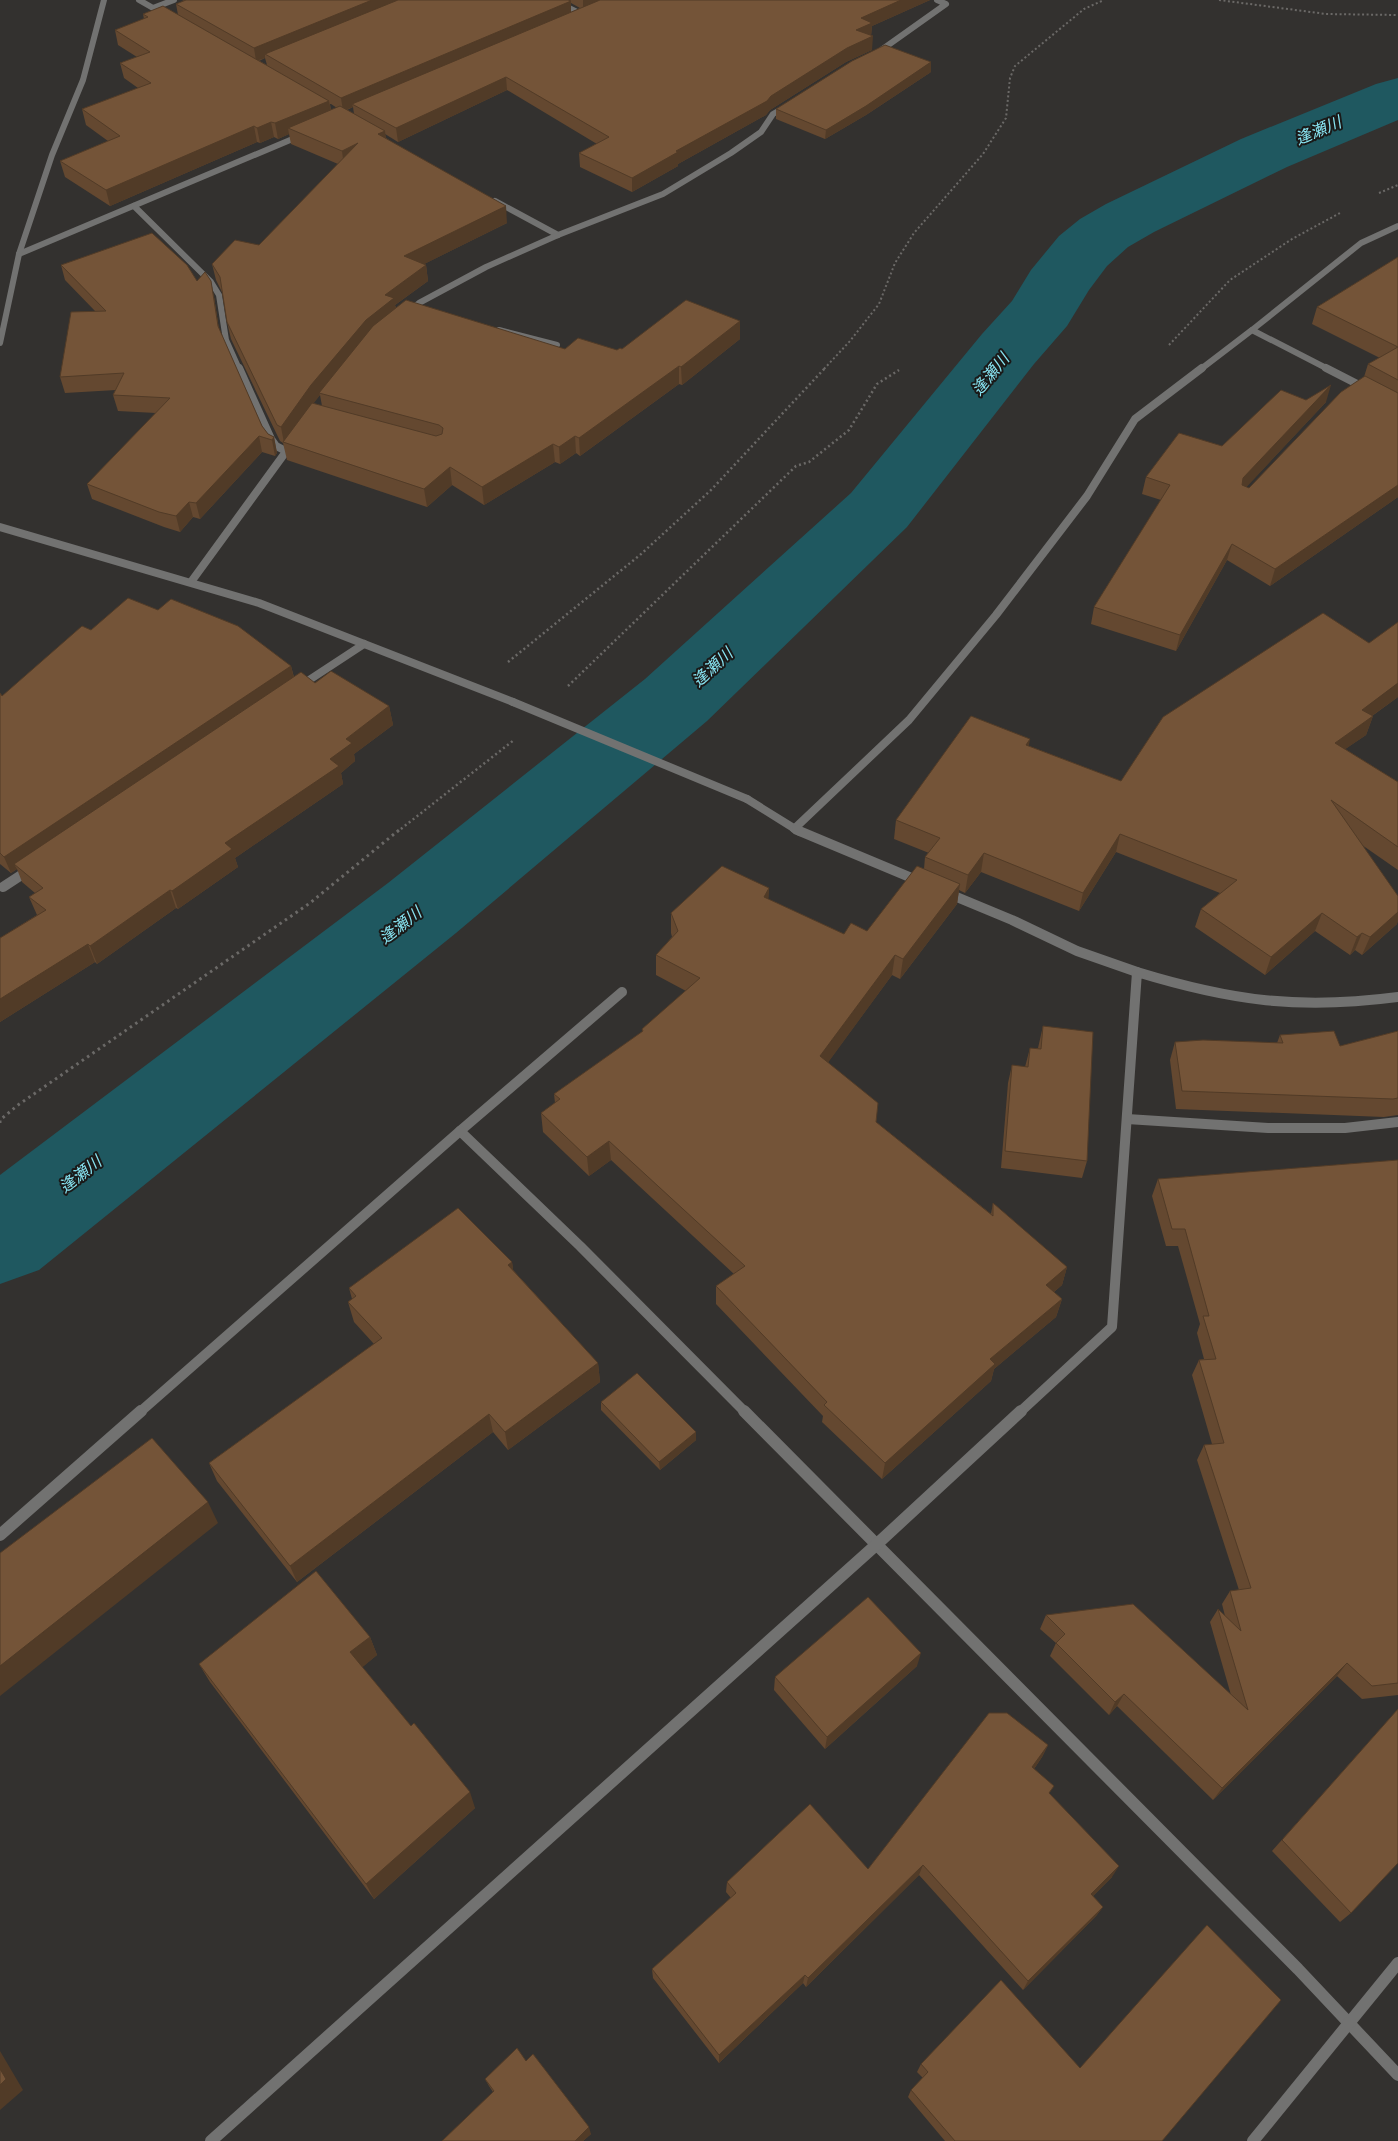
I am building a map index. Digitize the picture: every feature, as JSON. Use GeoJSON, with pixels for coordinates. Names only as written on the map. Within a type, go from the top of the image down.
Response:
{"type":"FeatureCollection","features":[{"type":"Feature","properties":{"kind":"street"},"geometry":{"type":"LineString","coordinates":[[0,343],[19,254],[52,155],[83,80],[104,0]]}},
{"type":"Feature","properties":{"kind":"street"},"geometry":{"type":"LineString","coordinates":[[139,0],[170,18]]}},
{"type":"Feature","properties":{"kind":"street"},"geometry":{"type":"LineString","coordinates":[[153,8],[174,0]]}},
{"type":"Feature","properties":{"kind":"street"},"geometry":{"type":"LineString","coordinates":[[553,0],[583,15]]}},
{"type":"Feature","properties":{"kind":"street"},"geometry":{"type":"LineString","coordinates":[[937,0],[946,4]]}},
{"type":"Feature","properties":{"kind":"street"},"geometry":{"type":"LineString","coordinates":[[870,56],[954,0]]}},
{"type":"Feature","properties":{"kind":"street"},"geometry":{"type":"LineString","coordinates":[[574,19],[592,11]]}},
{"type":"Feature","properties":{"kind":"street"},"geometry":{"type":"LineString","coordinates":[[400,318],[414,307],[486,267],[558,235],[663,194],[731,153],[761,132],[773,114],[790,104]]}},
{"type":"Feature","properties":{"kind":"street"},"geometry":{"type":"LineString","coordinates":[[19,254],[306,132]]}},
{"type":"Feature","properties":{"kind":"street"},"geometry":{"type":"LineString","coordinates":[[489,197],[558,235]]}},
{"type":"Feature","properties":{"kind":"street"},"geometry":{"type":"LineString","coordinates":[[134,206],[200,270],[220,295],[226,340],[271,439],[276,446],[286,451]]}},
{"type":"Feature","properties":{"kind":"street"},"geometry":{"type":"LineString","coordinates":[[794,829],[909,720],[996,614],[1087,496],[1135,419],[1362,244],[1398,226]]}},
{"type":"Feature","properties":{"kind":"street"},"geometry":{"type":"LineString","coordinates":[[414,307],[423,310]]}},
{"type":"Feature","properties":{"kind":"street"},"geometry":{"type":"LineString","coordinates":[[490,327],[558,345]]}},
{"type":"Feature","properties":{"kind":"street"},"geometry":{"type":"LineString","coordinates":[[1252,330],[1356,388],[1375,394]]}},
{"type":"Feature","properties":{"kind":"street"},"geometry":{"type":"LineString","coordinates":[[191,582],[297,436]]}},
{"type":"Feature","properties":{"kind":"street"},"geometry":{"type":"LineString","coordinates":[[0,527],[259,603],[513,702],[747,799],[794,829],[1012,920],[1077,951],[1137,972],[1190,989],[1239,999],[1284,1005],[1330,1006],[1398,997]]}},
{"type":"Feature","properties":{"kind":"street"},"geometry":{"type":"LineString","coordinates":[[290,694],[364,644]]}},
{"type":"Feature","properties":{"kind":"street"},"geometry":{"type":"LineString","coordinates":[[3,888],[36,865]]}},
{"type":"Feature","properties":{"kind":"street"},"geometry":{"type":"LineString","coordinates":[[211,2141],[876,1545],[1112,1327],[1137,972]]}},
{"type":"Feature","properties":{"kind":"street"},"geometry":{"type":"LineString","coordinates":[[0,1535],[460,1131],[622,992]]}},
{"type":"Feature","properties":{"kind":"street"},"geometry":{"type":"LineString","coordinates":[[1127,1120],[1268,1128],[1345,1128],[1398,1122]]}},
{"type":"Feature","properties":{"kind":"street"},"geometry":{"type":"LineString","coordinates":[[460,1131],[587,1253],[1284,1955],[1398,2075]]}},
{"type":"Feature","properties":{"kind":"street"},"geometry":{"type":"LineString","coordinates":[[1253,2141],[1398,1963]]}},
{"type":"Feature","properties":{"kind":"path"},"geometry":{"type":"LineString","coordinates":[[506,664],[640,555],[711,490],[850,341],[879,304],[895,263],[914,233],[983,154],[1006,118],[1010,78],[1015,66],[1084,9],[1104,0]]}},
{"type":"Feature","properties":{"kind":"path"},"geometry":{"type":"LineString","coordinates":[[1218,0],[1326,14],[1398,15]]}},
{"type":"Feature","properties":{"kind":"path"},"geometry":{"type":"LineString","coordinates":[[1377,194],[1398,185]]}},
{"type":"Feature","properties":{"kind":"path"},"geometry":{"type":"LineString","coordinates":[[1165,349],[1230,280],[1292,239],[1344,211]]}},
{"type":"Feature","properties":{"kind":"path"},"geometry":{"type":"LineString","coordinates":[[563,690],[796,466],[808,462],[850,430],[877,384],[900,370]]}},
{"type":"Feature","properties":{"kind":"path"},"geometry":{"type":"LineString","coordinates":[[0,1123],[0,1120],[18,1105],[310,903],[515,739]]}},
{"type":"Feature","properties":{"kind":"building"},"geometry":{"type":"Polygon","coordinates":[[[186,0],[372,0],[254,48],[176,4],[186,0]]]}},
{"type":"Feature","properties":{"kind":"building"},"geometry":{"type":"Polygon","coordinates":[[[398,0],[571,1],[341,98],[265,54],[398,0]]]}},
{"type":"Feature","properties":{"kind":"building"},"geometry":{"type":"Polygon","coordinates":[[[600,0],[901,0],[861,18],[872,23],[856,30],[873,36],[847,48],[771,96],[767,101],[676,151],[678,152],[632,178],[579,153],[609,137],[506,77],[396,128],[352,104],[600,0]]]}},
{"type":"Feature","properties":{"kind":"building"},"geometry":{"type":"Polygon","coordinates":[[[163,6],[329,101],[275,123],[271,122],[257,128],[254,126],[106,190],[60,161],[120,136],[82,109],[151,83],[120,63],[150,52],[115,30],[148,17],[143,14],[163,6]]]}},
{"type":"Feature","properties":{"kind":"building"},"geometry":{"type":"Polygon","coordinates":[[[885,45],[931,62],[866,106],[826,130],[776,109],[852,61],[885,45]]]}},
{"type":"Feature","properties":{"kind":"building"},"geometry":{"type":"Polygon","coordinates":[[[340,106],[385,131],[378,134],[506,206],[404,256],[426,265],[385,295],[394,298],[366,320],[311,385],[281,427],[277,425],[227,322],[220,277],[212,264],[235,240],[259,245],[358,143],[342,151],[288,128],[340,106]]]}},
{"type":"Feature","properties":{"kind":"building"},"geometry":{"type":"Polygon","coordinates":[[[152,233],[187,265],[197,281],[205,272],[211,281],[218,326],[262,426],[268,434],[274,437],[272,440],[259,436],[196,503],[189,502],[176,516],[159,512],[87,484],[170,398],[113,395],[124,373],[60,377],[71,312],[106,311],[61,265],[152,233]]]}},
{"type":"Feature","properties":{"kind":"building"},"geometry":{"type":"Polygon","coordinates":[[[1398,257],[1398,347],[1317,307],[1398,257]]]}},
{"type":"Feature","properties":{"kind":"building"},"geometry":{"type":"Polygon","coordinates":[[[406,300],[565,349],[578,338],[617,350],[622,349],[686,300],[740,321],[681,367],[679,366],[579,438],[575,436],[559,447],[553,444],[482,487],[450,467],[424,489],[283,442],[312,403],[436,436],[442,434],[443,428],[439,425],[319,393],[373,326],[406,300]]]}},
{"type":"Feature","properties":{"kind":"building"},"geometry":{"type":"Polygon","coordinates":[[[1398,347],[1398,380],[1368,364],[1398,347]]]}},
{"type":"Feature","properties":{"kind":"building"},"geometry":{"type":"Polygon","coordinates":[[[1365,376],[1398,393],[1398,485],[1275,569],[1232,544],[1180,635],[1094,607],[1170,485],[1146,477],[1179,433],[1222,446],[1281,390],[1306,400],[1331,385],[1243,478],[1242,485],[1249,488],[1341,392],[1365,376]]]}},
{"type":"Feature","properties":{"kind":"building"},"geometry":{"type":"Polygon","coordinates":[[[128,598],[158,610],[171,599],[238,626],[291,666],[4,857],[0,853],[0,693],[2,696],[82,626],[91,630],[128,598]]]}},
{"type":"Feature","properties":{"kind":"building"},"geometry":{"type":"Polygon","coordinates":[[[1323,613],[1369,643],[1398,622],[1398,683],[1362,710],[1373,716],[1335,743],[1398,782],[1398,847],[1331,800],[1398,896],[1398,912],[1370,937],[1362,933],[1357,937],[1322,913],[1271,957],[1201,909],[1237,880],[1120,834],[1083,893],[984,853],[968,875],[925,857],[940,838],[896,820],[971,716],[1030,739],[1026,745],[1121,781],[1163,717],[1323,613]]]}},
{"type":"Feature","properties":{"kind":"building"},"geometry":{"type":"Polygon","coordinates":[[[331,671],[389,706],[346,739],[352,743],[330,759],[339,766],[225,843],[232,849],[172,891],[170,890],[90,946],[88,944],[0,999],[0,938],[46,910],[29,897],[43,888],[14,864],[301,672],[315,683],[331,671]]]}},
{"type":"Feature","properties":{"kind":"building"},"geometry":{"type":"Polygon","coordinates":[[[722,866],[769,888],[764,897],[844,934],[851,923],[867,931],[917,866],[960,884],[903,959],[895,955],[820,1056],[878,1103],[876,1122],[993,1216],[993,1203],[1067,1267],[1046,1285],[1062,1299],[990,1359],[995,1364],[885,1463],[824,1405],[827,1402],[716,1286],[745,1266],[609,1141],[587,1157],[541,1113],[560,1099],[554,1094],[643,1031],[642,1029],[700,978],[656,955],[678,931],[671,913],[722,866]]]}},
{"type":"Feature","properties":{"kind":"building"},"geometry":{"type":"Polygon","coordinates":[[[1043,1026],[1093,1032],[1087,1161],[1005,1151],[1012,1065],[1028,1067],[1030,1048],[1041,1049],[1043,1026]]]}},
{"type":"Feature","properties":{"kind":"building"},"geometry":{"type":"Polygon","coordinates":[[[1334,1031],[1340,1046],[1398,1031],[1398,1098],[1182,1091],[1175,1042],[1203,1040],[1283,1043],[1280,1035],[1334,1031]]]}},
{"type":"Feature","properties":{"kind":"building"},"geometry":{"type":"Polygon","coordinates":[[[1398,1160],[1398,1683],[1372,1686],[1347,1663],[1222,1788],[1124,1694],[1115,1702],[1056,1643],[1065,1634],[1046,1615],[1133,1604],[1248,1710],[1218,1609],[1241,1631],[1230,1591],[1251,1588],[1204,1445],[1224,1443],[1199,1360],[1216,1359],[1203,1316],[1209,1316],[1185,1229],[1172,1229],[1158,1179],[1398,1160]]]}},
{"type":"Feature","properties":{"kind":"building"},"geometry":{"type":"Polygon","coordinates":[[[458,1208],[512,1262],[508,1265],[598,1363],[505,1432],[489,1414],[290,1566],[209,1463],[382,1338],[348,1302],[356,1296],[349,1288],[458,1208]]]}},
{"type":"Feature","properties":{"kind":"building"},"geometry":{"type":"Polygon","coordinates":[[[637,1373],[696,1432],[659,1462],[601,1402],[637,1373]]]}},
{"type":"Feature","properties":{"kind":"building"},"geometry":{"type":"Polygon","coordinates":[[[152,1438],[208,1502],[0,1666],[0,1553],[152,1438]]]}},
{"type":"Feature","properties":{"kind":"building"},"geometry":{"type":"Polygon","coordinates":[[[316,1571],[370,1637],[350,1652],[411,1726],[414,1723],[470,1792],[366,1884],[199,1664],[316,1571]]]}},
{"type":"Feature","properties":{"kind":"building"},"geometry":{"type":"Polygon","coordinates":[[[868,1597],[921,1653],[827,1737],[775,1677],[868,1597]]]}},
{"type":"Feature","properties":{"kind":"building"},"geometry":{"type":"Polygon","coordinates":[[[1398,1709],[1398,1863],[1351,1913],[1282,1840],[1398,1709]]]}},
{"type":"Feature","properties":{"kind":"building"},"geometry":{"type":"Polygon","coordinates":[[[989,1713],[1007,1713],[1048,1745],[1032,1767],[1054,1786],[1049,1793],[1119,1866],[1091,1894],[1103,1907],[1028,1981],[923,1865],[808,1978],[805,1975],[719,2055],[652,1969],[736,1893],[727,1882],[810,1804],[868,1869],[989,1713]]]}},
{"type":"Feature","properties":{"kind":"building"},"geometry":{"type":"Polygon","coordinates":[[[1207,1925],[1281,2000],[1162,2141],[955,2141],[911,2090],[928,2072],[921,2064],[1001,1980],[1080,2068],[1207,1925]]]}},
{"type":"Feature","properties":{"kind":"building"},"geometry":{"type":"Polygon","coordinates":[[[517,2048],[526,2061],[533,2054],[589,2127],[575,2141],[442,2141],[494,2091],[485,2079],[517,2048]]]}},
{"type":"Feature","properties":{"kind":"building"},"geometry":{"type":"Polygon","coordinates":[[[0,2069],[6,2079],[0,2085],[0,2069]]]}},
{"type":"Feature","properties":{"kind":"waterway","name":"逢瀬川"},"geometry":{"type":"LineString","coordinates":[[0,1237],[422,908],[676,700],[879,510],[1008,349],[1042,311],[1056,285],[1083,251],[1104,233],[1130,218],[1264,153],[1398,97]]}}]}
